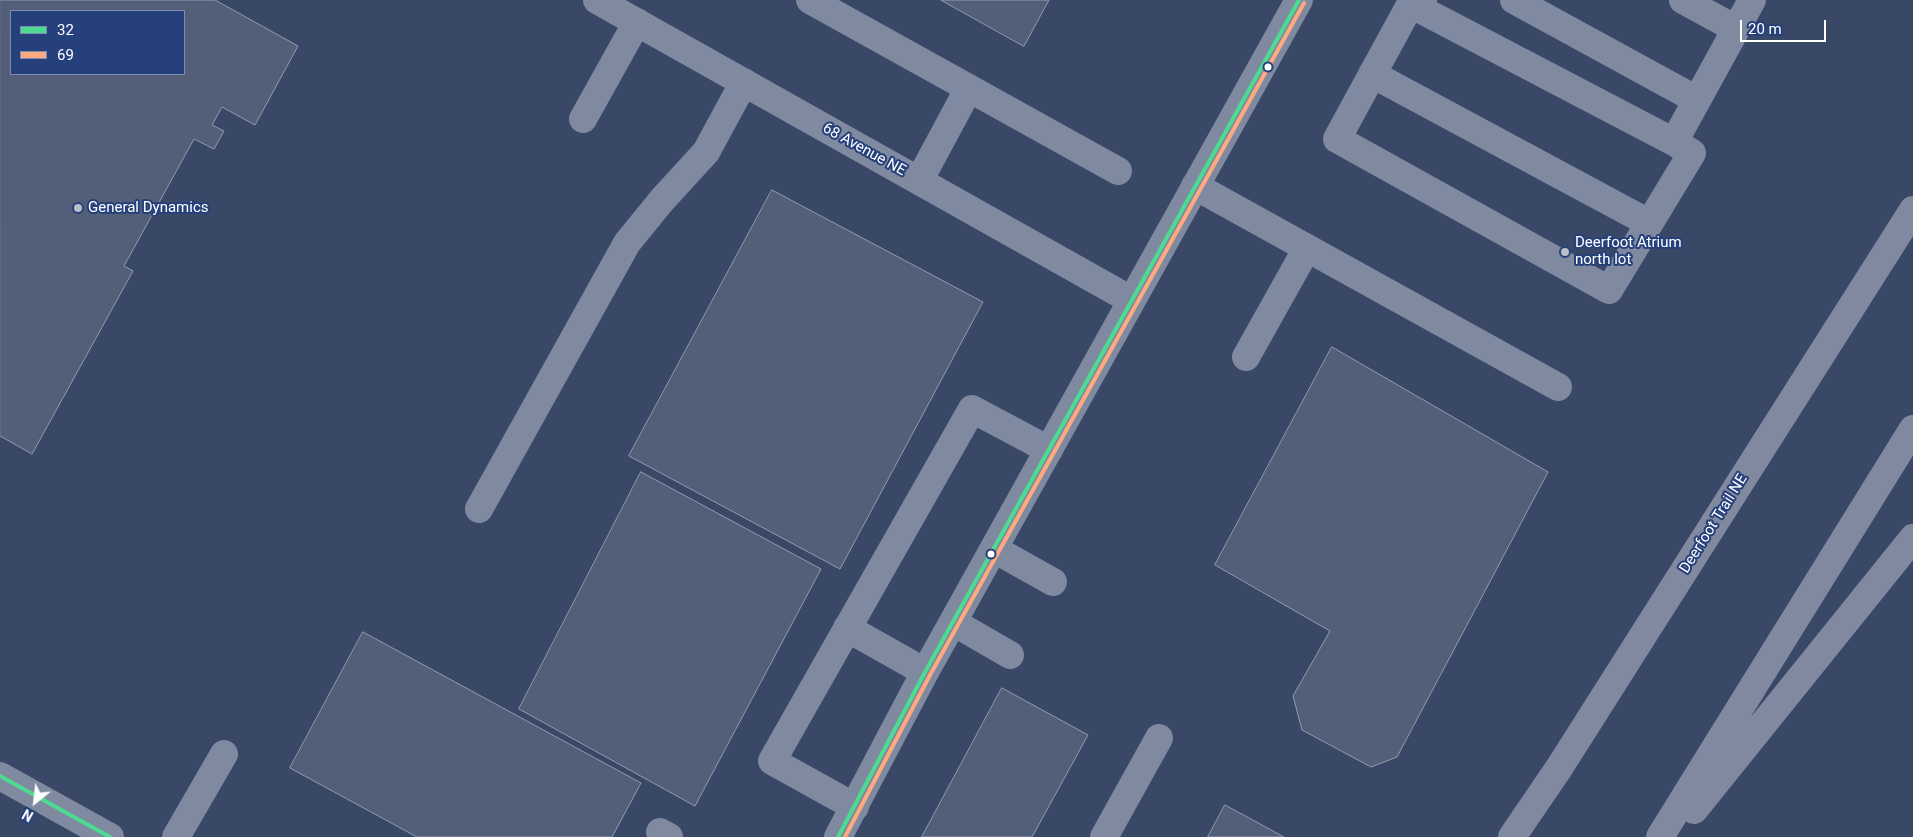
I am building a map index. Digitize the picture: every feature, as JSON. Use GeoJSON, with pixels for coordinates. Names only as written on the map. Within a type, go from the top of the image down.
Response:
{"type":"FeatureCollection","features":[{"type":"Feature","properties":{"kind":"highway"},"geometry":{"type":"LineString","coordinates":[[1895,240],[1913,198]]}},
{"type":"Feature","properties":{"kind":"highway","name":"Deerfoot Trail NE"},"geometry":{"type":"LineString","coordinates":[[1512,837],[1559,768],[1913,210]]}},
{"type":"Feature","properties":{"kind":"highway"},"geometry":{"type":"LineString","coordinates":[[1660,837],[1913,429]]}},
{"type":"Feature","properties":{"kind":"highway"},"geometry":{"type":"LineString","coordinates":[[1673,837],[1913,538]]}},
{"type":"Feature","properties":{"kind":"street","name":"68 Avenue NE"},"geometry":{"type":"LineString","coordinates":[[597,0],[1131,300]]}},
{"type":"Feature","properties":{"kind":"street"},"geometry":{"type":"LineString","coordinates":[[810,0],[1118,171]]}},
{"type":"Feature","properties":{"kind":"street"},"geometry":{"type":"LineString","coordinates":[[838,837],[925,672],[1300,0]]}},
{"type":"Feature","properties":{"kind":"street"},"geometry":{"type":"LineString","coordinates":[[1514,0],[1697,100]]}},
{"type":"Feature","properties":{"kind":"street"},"geometry":{"type":"LineString","coordinates":[[1683,0],[1736,29]]}},
{"type":"Feature","properties":{"kind":"street"},"geometry":{"type":"LineString","coordinates":[[1674,142],[1752,0]]}},
{"type":"Feature","properties":{"kind":"street"},"geometry":{"type":"LineString","coordinates":[[1421,4],[1692,153],[1609,290],[1337,139],[1372,74],[1410,5],[1421,4]]}},
{"type":"Feature","properties":{"kind":"street"},"geometry":{"type":"LineString","coordinates":[[583,119],[637,22]]}},
{"type":"Feature","properties":{"kind":"street"},"geometry":{"type":"LineString","coordinates":[[1372,74],[1649,223]]}},
{"type":"Feature","properties":{"kind":"street"},"geometry":{"type":"LineString","coordinates":[[479,509],[628,243],[662,200],[706,152],[744,82]]}},
{"type":"Feature","properties":{"kind":"street"},"geometry":{"type":"LineString","coordinates":[[919,181],[969,88]]}},
{"type":"Feature","properties":{"kind":"street"},"geometry":{"type":"LineString","coordinates":[[1195,186],[1558,387]]}},
{"type":"Feature","properties":{"kind":"street"},"geometry":{"type":"LineString","coordinates":[[1246,357],[1307,248]]}},
{"type":"Feature","properties":{"kind":"street"},"geometry":{"type":"LineString","coordinates":[[855,807],[772,761],[972,409],[1049,450]]}},
{"type":"Feature","properties":{"kind":"street"},"geometry":{"type":"LineString","coordinates":[[994,549],[1053,582]]}},
{"type":"Feature","properties":{"kind":"street"},"geometry":{"type":"LineString","coordinates":[[953,622],[1010,655]]}},
{"type":"Feature","properties":{"kind":"street"},"geometry":{"type":"LineString","coordinates":[[847,628],[925,672]]}},
{"type":"Feature","properties":{"kind":"street"},"geometry":{"type":"LineString","coordinates":[[1104,837],[1159,738]]}},
{"type":"Feature","properties":{"kind":"street"},"geometry":{"type":"LineString","coordinates":[[176,837],[224,754]]}},
{"type":"Feature","properties":{"kind":"street"},"geometry":{"type":"LineString","coordinates":[[0,776],[110,837]]}},
{"type":"Feature","properties":{"kind":"building","name":"General Dynamics"},"geometry":{"type":"Polygon","coordinates":[[[0,0],[215,0],[298,46],[255,125],[222,107],[212,125],[224,131],[214,149],[194,139],[124,266],[133,271],[32,454],[0,436],[0,0]]]}},
{"type":"Feature","properties":{"kind":"building"},"geometry":{"type":"Polygon","coordinates":[[[941,0],[1049,0],[1024,46],[941,0]]]}},
{"type":"Feature","properties":{"kind":"building"},"geometry":{"type":"Polygon","coordinates":[[[772,190],[983,302],[840,569],[629,456],[772,190]]]}},
{"type":"Feature","properties":{"kind":"building"},"geometry":{"type":"Polygon","coordinates":[[[1332,347],[1548,472],[1397,757],[1371,767],[1302,730],[1293,696],[1330,631],[1215,565],[1332,347]]]}},
{"type":"Feature","properties":{"kind":"building"},"geometry":{"type":"Polygon","coordinates":[[[641,472],[821,569],[695,806],[519,709],[641,472]]]}},
{"type":"Feature","properties":{"kind":"building"},"geometry":{"type":"Polygon","coordinates":[[[363,632],[641,783],[612,837],[417,837],[290,768],[363,632]]]}},
{"type":"Feature","properties":{"kind":"building"},"geometry":{"type":"Polygon","coordinates":[[[1002,688],[1088,735],[1032,837],[922,837],[1002,688]]]}},
{"type":"Feature","properties":{"kind":"building"},"geometry":{"type":"Polygon","coordinates":[[[1225,805],[1284,837],[1208,837],[1225,805]]]}},
{"type":"Feature","properties":{"kind":"transit line","name":"32"},"geometry":{"type":"LineString","coordinates":[[838,837],[925,672],[1299,0]]}},
{"type":"Feature","properties":{"kind":"transit line","name":"69"},"geometry":{"type":"LineString","coordinates":[[845,837],[930,675],[1304,3]]}},
{"type":"Feature","properties":{"kind":"transit line","name":"32"},"geometry":{"type":"LineString","coordinates":[[0,776],[110,837]]}},
{"type":"Feature","properties":{"kind":"place","name":"General Dynamics"},"geometry":{"type":"Point","coordinates":[78,208]}},
{"type":"Feature","properties":{"kind":"place","name":"Deerfoot Atrium north lot"},"geometry":{"type":"Point","coordinates":[1565,252]}}]}
